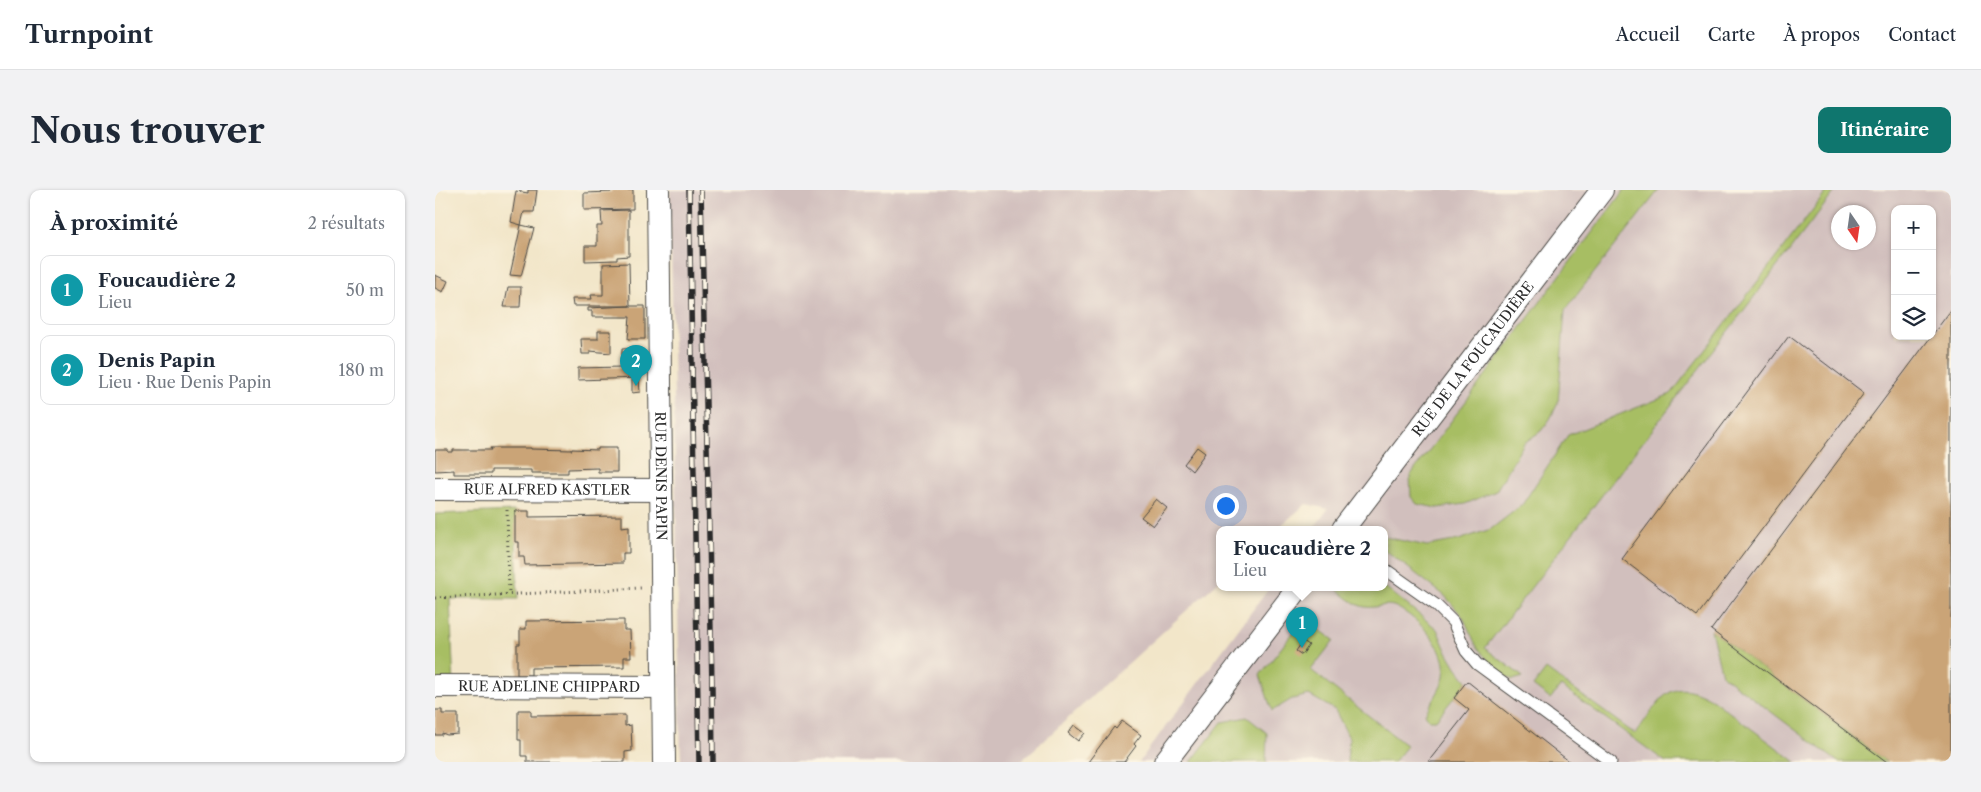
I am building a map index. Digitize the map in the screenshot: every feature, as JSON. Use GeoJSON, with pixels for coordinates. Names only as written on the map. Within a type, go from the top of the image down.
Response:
{"type":"FeatureCollection","features":[{"type":"Feature","properties":{"kind":"street","name":"RUE DENIS PAPIN"},"geometry":{"type":"LineString","coordinates":[[658,190],[664,762]]}},
{"type":"Feature","properties":{"kind":"street","name":"RUE DE LA FOUCAUDIÈRE"},"geometry":{"type":"LineString","coordinates":[[1345,526],[1602,190]]}},
{"type":"Feature","properties":{"kind":"street","name":"RUE ALFRED KASTLER"},"geometry":{"type":"LineString","coordinates":[[435,488],[661,490]]}},
{"type":"Feature","properties":{"kind":"street"},"geometry":{"type":"LineString","coordinates":[[1165,762],[1296,591]]}},
{"type":"Feature","properties":{"kind":"street","name":"RUE ADELINE CHIPPARD"},"geometry":{"type":"LineString","coordinates":[[435,686],[663,687]]}},
{"type":"Feature","properties":{"kind":"lane"},"geometry":{"type":"LineString","coordinates":[[1388,570],[1436,605],[1453,622],[1466,652],[1477,664],[1611,762]]}},
{"type":"Feature","properties":{"kind":"path"},"geometry":{"type":"LineString","coordinates":[[507,489],[509,594]]}},
{"type":"Feature","properties":{"kind":"path"},"geometry":{"type":"LineString","coordinates":[[435,598],[662,588]]}},
{"type":"Feature","properties":{"kind":"shaded area"},"geometry":{"type":"Polygon","coordinates":[[[670,190],[1951,190],[1951,762],[1139,762],[1267,591],[1388,591],[1388,526],[1315,526],[1328,509],[1306,504],[1280,526],[1216,526],[1216,584],[1020,762],[681,762],[670,190]]]}},
{"type":"Feature","properties":{"kind":"green space"},"geometry":{"type":"Polygon","coordinates":[[[1624,190],[1659,190],[1565,310],[1558,403],[1550,419],[1541,431],[1524,443],[1496,491],[1465,504],[1437,508],[1417,504],[1411,497],[1410,476],[1624,190]]]}},
{"type":"Feature","properties":{"kind":"green space"},"geometry":{"type":"Polygon","coordinates":[[[1828,190],[1836,190],[1485,648],[1523,677],[1513,680],[1496,671],[1476,645],[1463,617],[1445,596],[1388,552],[1388,538],[1427,546],[1459,540],[1491,529],[1522,505],[1568,435],[1671,394],[1828,190]]]}},
{"type":"Feature","properties":{"kind":"green space"},"geometry":{"type":"Polygon","coordinates":[[[515,511],[518,599],[450,599],[454,686],[435,686],[435,514],[515,511]]]}},
{"type":"Feature","properties":{"kind":"green space"},"geometry":{"type":"Polygon","coordinates":[[[1388,589],[1437,629],[1445,648],[1467,681],[1436,720],[1429,720],[1425,714],[1441,685],[1444,676],[1444,666],[1442,655],[1430,635],[1405,612],[1396,607],[1388,605],[1369,607],[1353,602],[1338,591],[1388,591],[1388,589]]]}},
{"type":"Feature","properties":{"kind":"green space"},"geometry":{"type":"Polygon","coordinates":[[[1304,619],[1334,640],[1311,670],[1407,746],[1394,762],[1347,762],[1349,738],[1335,710],[1309,695],[1292,699],[1272,711],[1260,675],[1304,619]]]}},
{"type":"Feature","properties":{"kind":"green space"},"geometry":{"type":"Polygon","coordinates":[[[1711,630],[1887,762],[1838,762],[1722,675],[1711,630]]]}},
{"type":"Feature","properties":{"kind":"green space"},"geometry":{"type":"Polygon","coordinates":[[[1546,669],[1635,734],[1666,695],[1675,690],[1685,689],[1697,692],[1713,700],[1796,762],[1666,762],[1561,686],[1550,699],[1533,686],[1546,669]]]}},
{"type":"Feature","properties":{"kind":"green space"},"geometry":{"type":"Polygon","coordinates":[[[1247,717],[1267,733],[1266,762],[1191,762],[1222,722],[1247,717]]]}},
{"type":"Feature","properties":{"kind":"building"},"geometry":{"type":"Polygon","coordinates":[[[528,190],[537,190],[534,212],[524,212],[521,225],[511,222],[516,191],[528,193],[528,190]]]}},
{"type":"Feature","properties":{"kind":"building"},"geometry":{"type":"Polygon","coordinates":[[[611,190],[633,190],[633,209],[584,210],[584,193],[611,192],[611,190]]]}},
{"type":"Feature","properties":{"kind":"building"},"geometry":{"type":"Polygon","coordinates":[[[629,210],[629,256],[617,257],[617,260],[585,261],[585,246],[597,246],[597,226],[602,226],[601,211],[629,210]]]}},
{"type":"Feature","properties":{"kind":"building"},"geometry":{"type":"Polygon","coordinates":[[[521,225],[534,228],[521,276],[510,275],[521,225]]]}},
{"type":"Feature","properties":{"kind":"building"},"geometry":{"type":"Polygon","coordinates":[[[629,263],[630,306],[573,306],[572,299],[592,299],[591,295],[603,295],[603,264],[629,263]]]}},
{"type":"Feature","properties":{"kind":"building"},"geometry":{"type":"Polygon","coordinates":[[[435,275],[448,281],[443,292],[435,288],[435,275]]]}},
{"type":"Feature","properties":{"kind":"building"},"geometry":{"type":"Polygon","coordinates":[[[508,287],[521,287],[520,307],[504,307],[508,287]]]}},
{"type":"Feature","properties":{"kind":"building"},"geometry":{"type":"Polygon","coordinates":[[[645,306],[645,339],[628,339],[630,317],[592,317],[592,311],[588,311],[588,308],[645,306]]]}},
{"type":"Feature","properties":{"kind":"building"},"geometry":{"type":"Polygon","coordinates":[[[1951,310],[1951,762],[1887,762],[1711,630],[1928,340],[1936,340],[1936,330],[1951,310]]]}},
{"type":"Feature","properties":{"kind":"building"},"geometry":{"type":"Polygon","coordinates":[[[598,331],[611,331],[611,353],[590,351],[590,354],[582,354],[581,339],[598,339],[598,331]]]}},
{"type":"Feature","properties":{"kind":"building"},"geometry":{"type":"Polygon","coordinates":[[[1789,336],[1864,393],[1697,616],[1622,559],[1789,336]]]}},
{"type":"Feature","properties":{"kind":"building"},"geometry":{"type":"Polygon","coordinates":[[[638,348],[638,378],[578,380],[578,368],[622,367],[622,349],[638,348]]]}},
{"type":"Feature","properties":{"kind":"building"},"geometry":{"type":"Polygon","coordinates":[[[632,380],[639,380],[640,392],[632,393],[632,380]]]}},
{"type":"Feature","properties":{"kind":"building"},"geometry":{"type":"Polygon","coordinates":[[[1197,447],[1205,453],[1192,471],[1184,464],[1197,447]]]}},
{"type":"Feature","properties":{"kind":"building"},"geometry":{"type":"Polygon","coordinates":[[[490,448],[598,450],[598,448],[617,448],[617,472],[598,472],[598,468],[568,469],[568,473],[531,473],[531,470],[491,470],[491,474],[454,474],[454,470],[435,471],[435,450],[453,452],[453,450],[491,450],[490,448]]]}},
{"type":"Feature","properties":{"kind":"building"},"geometry":{"type":"Polygon","coordinates":[[[1156,499],[1167,508],[1153,526],[1141,517],[1156,499]]]}},
{"type":"Feature","properties":{"kind":"building"},"geometry":{"type":"Polygon","coordinates":[[[515,511],[529,511],[529,517],[622,516],[622,527],[629,526],[629,553],[623,553],[623,563],[525,565],[524,557],[519,557],[519,542],[515,542],[515,511]]]}},
{"type":"Feature","properties":{"kind":"building"},"geometry":{"type":"Polygon","coordinates":[[[624,620],[624,630],[630,630],[631,657],[624,657],[624,667],[531,668],[531,675],[517,675],[517,644],[520,644],[520,629],[526,629],[526,621],[624,620]]]}},
{"type":"Feature","properties":{"kind":"building"},"geometry":{"type":"Polygon","coordinates":[[[1303,641],[1309,645],[1302,655],[1296,651],[1303,641]]]}},
{"type":"Feature","properties":{"kind":"building"},"geometry":{"type":"Polygon","coordinates":[[[1467,681],[1570,762],[1428,762],[1469,710],[1454,698],[1467,681]]]}},
{"type":"Feature","properties":{"kind":"building"},"geometry":{"type":"Polygon","coordinates":[[[435,710],[442,710],[442,714],[458,714],[458,734],[447,735],[442,733],[442,735],[435,735],[435,710]]]}},
{"type":"Feature","properties":{"kind":"building"},"geometry":{"type":"Polygon","coordinates":[[[518,710],[531,710],[531,716],[625,715],[625,726],[631,725],[632,751],[625,752],[625,762],[527,762],[527,756],[521,756],[521,740],[518,740],[518,710]]]}},
{"type":"Feature","properties":{"kind":"building"},"geometry":{"type":"Polygon","coordinates":[[[1122,721],[1141,735],[1134,744],[1136,746],[1124,762],[1088,762],[1114,727],[1116,729],[1122,721]]]}},
{"type":"Feature","properties":{"kind":"building"},"geometry":{"type":"Polygon","coordinates":[[[1074,725],[1085,733],[1078,741],[1068,733],[1074,725]]]}},
{"type":"Feature","properties":{"kind":"railway"},"geometry":{"type":"LineString","coordinates":[[689,190],[699,762]]}},
{"type":"Feature","properties":{"kind":"railway"},"geometry":{"type":"LineString","coordinates":[[701,190],[713,762]]}},
{"type":"Feature","properties":{"kind":"place","name":"Denis Papin"},"geometry":{"type":"Point","coordinates":[636,386]}},
{"type":"Feature","properties":{"kind":"place","name":"Foucaudière 2"},"geometry":{"type":"Point","coordinates":[1302,648]}}]}
